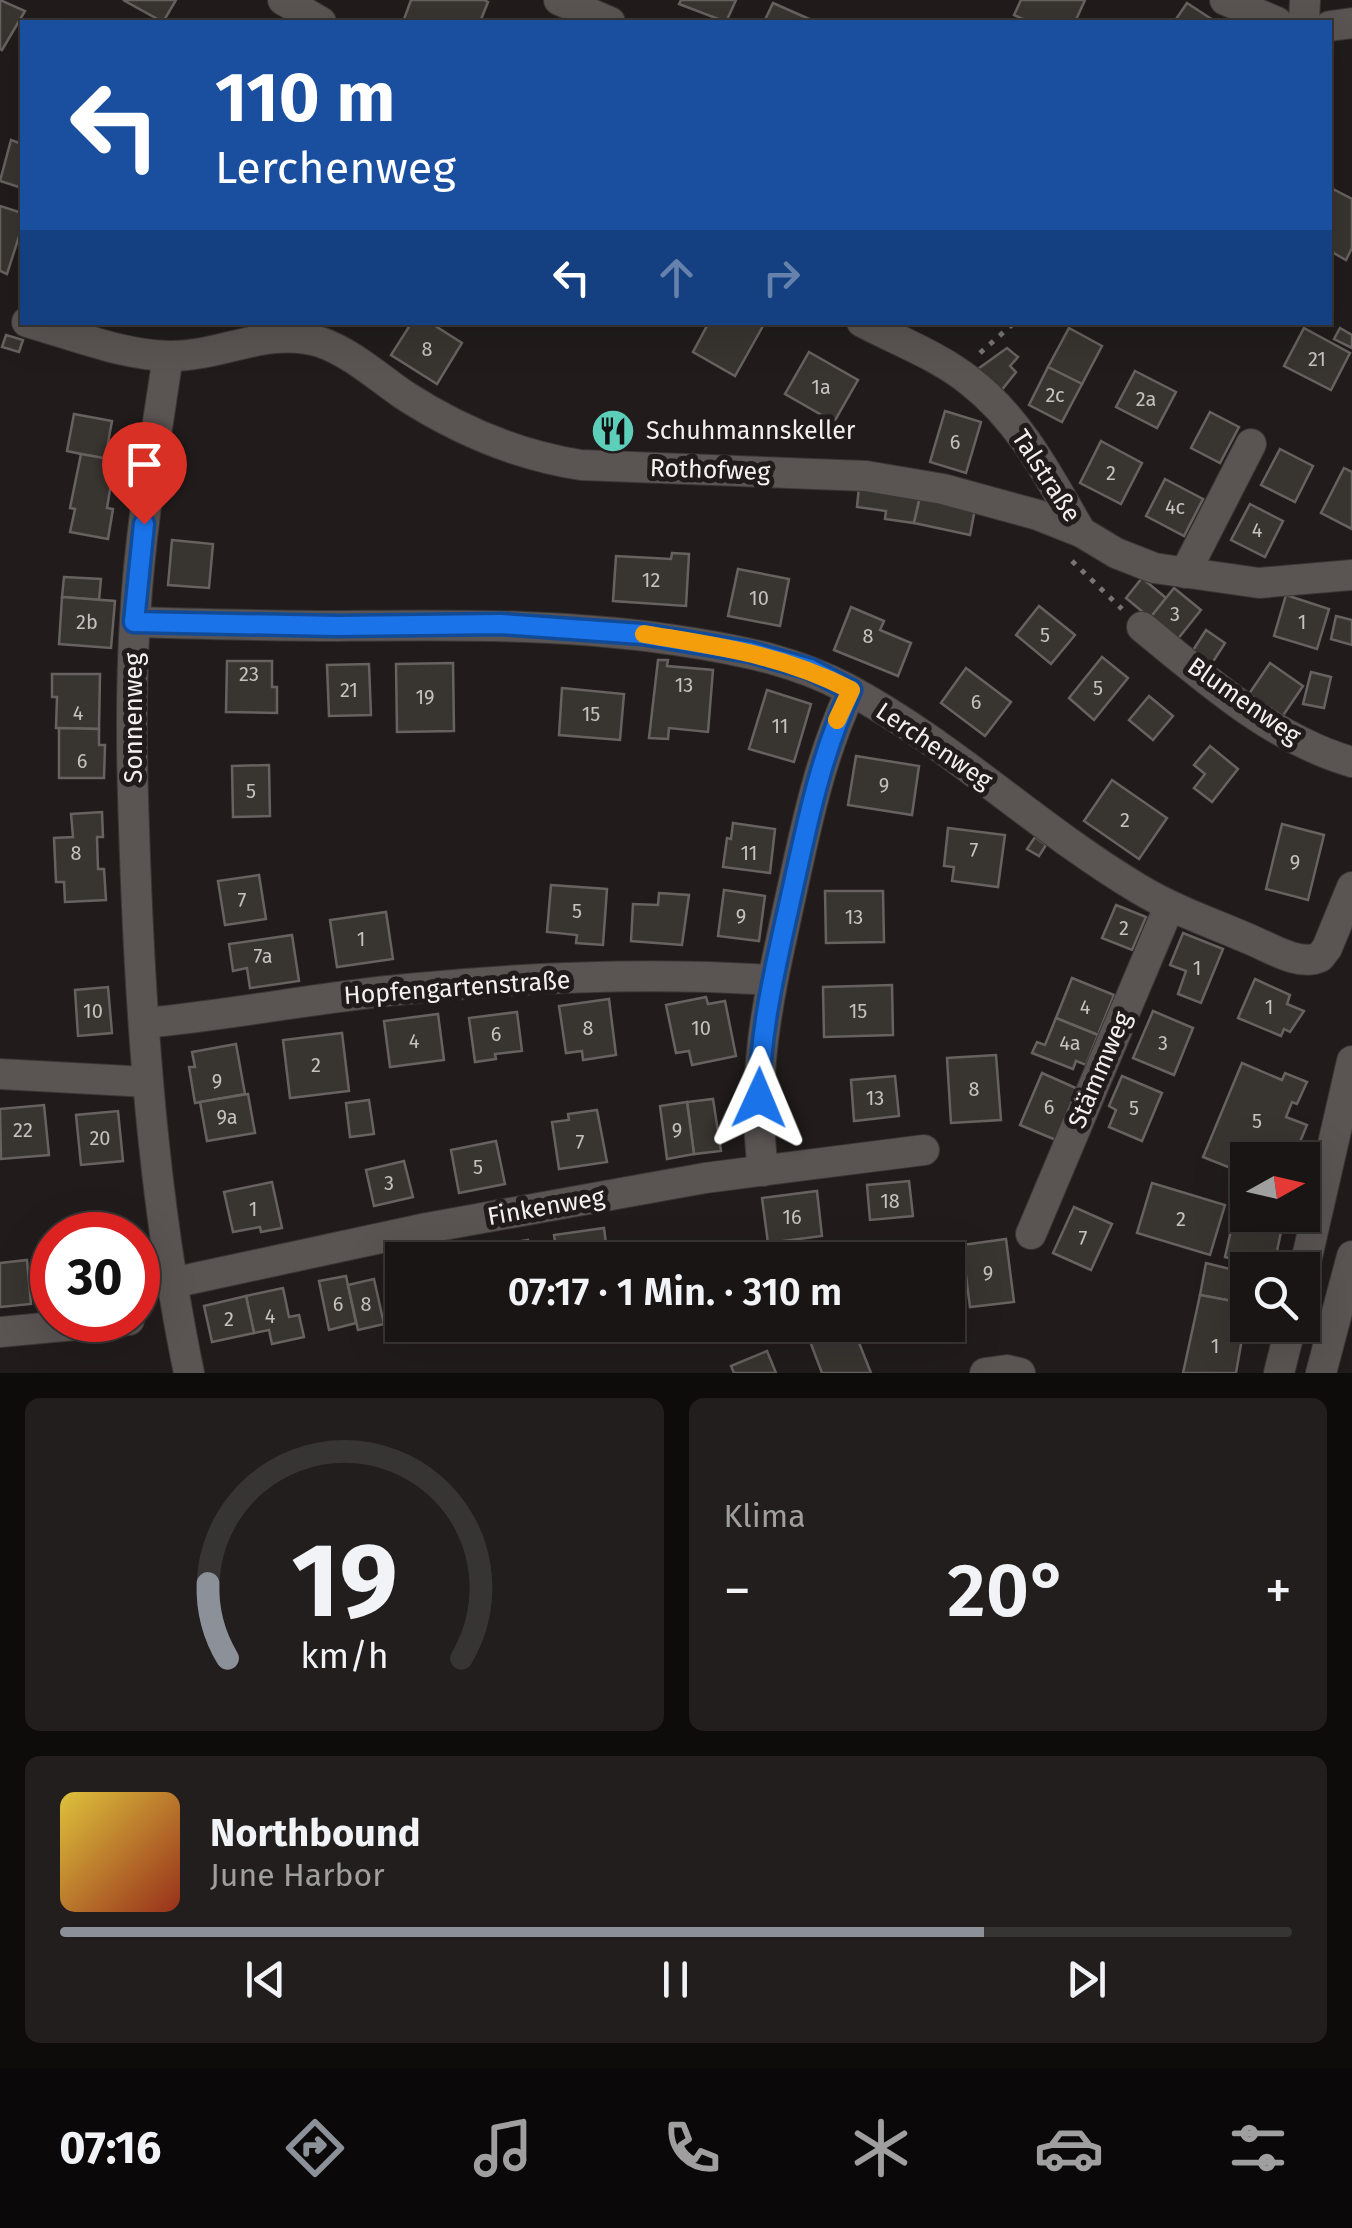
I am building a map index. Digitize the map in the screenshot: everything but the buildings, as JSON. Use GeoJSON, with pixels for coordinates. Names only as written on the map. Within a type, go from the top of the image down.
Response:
{"type":"FeatureCollection","features":[{"type":"Feature","properties":{"kind":"street"},"geometry":{"type":"LineString","coordinates":[[283,0],[318,20]]}},
{"type":"Feature","properties":{"kind":"street"},"geometry":{"type":"LineString","coordinates":[[559,0],[605,20]]}},
{"type":"Feature","properties":{"kind":"street"},"geometry":{"type":"LineString","coordinates":[[1225,0],[1267,20]]}},
{"type":"Feature","properties":{"kind":"street","name":"Rothofweg"},"geometry":{"type":"LineString","coordinates":[[36,325],[133,352],[168,356],[198,354],[258,340],[282,329],[322,343],[454,424],[538,458],[581,465],[866,476],[943,488],[1074,529],[1116,554],[1154,568],[1259,583],[1352,576]]}},
{"type":"Feature","properties":{"kind":"street","name":"Talstraße"},"geometry":{"type":"LineString","coordinates":[[868,325],[971,381],[1028,444],[1074,529]]}},
{"type":"Feature","properties":{"kind":"street","name":"Sonnenweg"},"geometry":{"type":"LineString","coordinates":[[168,356],[148,485],[134,622],[133,799],[147,1082],[172,1283],[190,1373]]}},
{"type":"Feature","properties":{"kind":"street"},"geometry":{"type":"LineString","coordinates":[[1185,572],[1252,444]]}},
{"type":"Feature","properties":{"kind":"street","name":"Lerchenweg"},"geometry":{"type":"LineString","coordinates":[[134,622],[501,624],[642,634],[750,652],[810,669],[851,690],[959,760],[1080,851],[1169,906],[1280,952],[1312,961],[1328,948],[1352,887]]}},
{"type":"Feature","properties":{"kind":"street","name":"Blumenweg"},"geometry":{"type":"LineString","coordinates":[[1142,627],[1287,736],[1328,756],[1352,762]]}},
{"type":"Feature","properties":{"kind":"street"},"geometry":{"type":"LineString","coordinates":[[762,1170],[758,1136],[760,1046],[771,980],[810,804],[834,727],[851,690]]}},
{"type":"Feature","properties":{"kind":"street","name":"Stämmweg"},"geometry":{"type":"LineString","coordinates":[[1031,1234],[1169,906]]}},
{"type":"Feature","properties":{"kind":"street","name":"Hopfengartenstraße"},"geometry":{"type":"LineString","coordinates":[[144,1023],[406,989],[525,980],[638,976],[771,980]]}},
{"type":"Feature","properties":{"kind":"street"},"geometry":{"type":"LineString","coordinates":[[1309,1252],[1345,1124],[1352,1061]]}},
{"type":"Feature","properties":{"kind":"street"},"geometry":{"type":"LineString","coordinates":[[0,1074],[147,1082]]}},
{"type":"Feature","properties":{"kind":"street","name":"Finkenweg"},"geometry":{"type":"LineString","coordinates":[[172,1283],[428,1228],[762,1170],[924,1150]]}},
{"type":"Feature","properties":{"kind":"street"},"geometry":{"type":"LineString","coordinates":[[1321,1373],[1352,1256]]}},
{"type":"Feature","properties":{"kind":"street"},"geometry":{"type":"LineString","coordinates":[[160,1316],[177,1314]]}},
{"type":"Feature","properties":{"kind":"street"},"geometry":{"type":"LineString","coordinates":[[0,1332],[30,1329]]}},
{"type":"Feature","properties":{"kind":"street"},"geometry":{"type":"LineString","coordinates":[[1279,1373],[1287,1342]]}},
{"type":"Feature","properties":{"kind":"street"},"geometry":{"type":"LineString","coordinates":[[984,1373],[1020,1373]]}},
{"type":"Feature","properties":{"kind":"path"},"geometry":{"type":"LineString","coordinates":[[941,362],[974,363],[982,348],[1011,325]]}},
{"type":"Feature","properties":{"kind":"path"},"geometry":{"type":"LineString","coordinates":[[1074,529],[1064,554],[1142,627]]}},
{"type":"Feature","properties":{"kind":"slow traffic"},"geometry":{"type":"LineString","coordinates":[[644,634],[750,652],[810,669],[851,690],[837,720]]}},
{"type":"Feature","properties":{"kind":"place","name":"Schuhmannskeller"},"geometry":{"type":"Point","coordinates":[613,431]}},
{"type":"Feature","properties":{"kind":"route"},"geometry":{"type":"LineString","coordinates":[[144,524],[134,622],[501,624],[642,634],[750,652],[810,669],[851,690],[834,727],[810,804],[771,980],[760,1046],[759,1098]]}}]}
